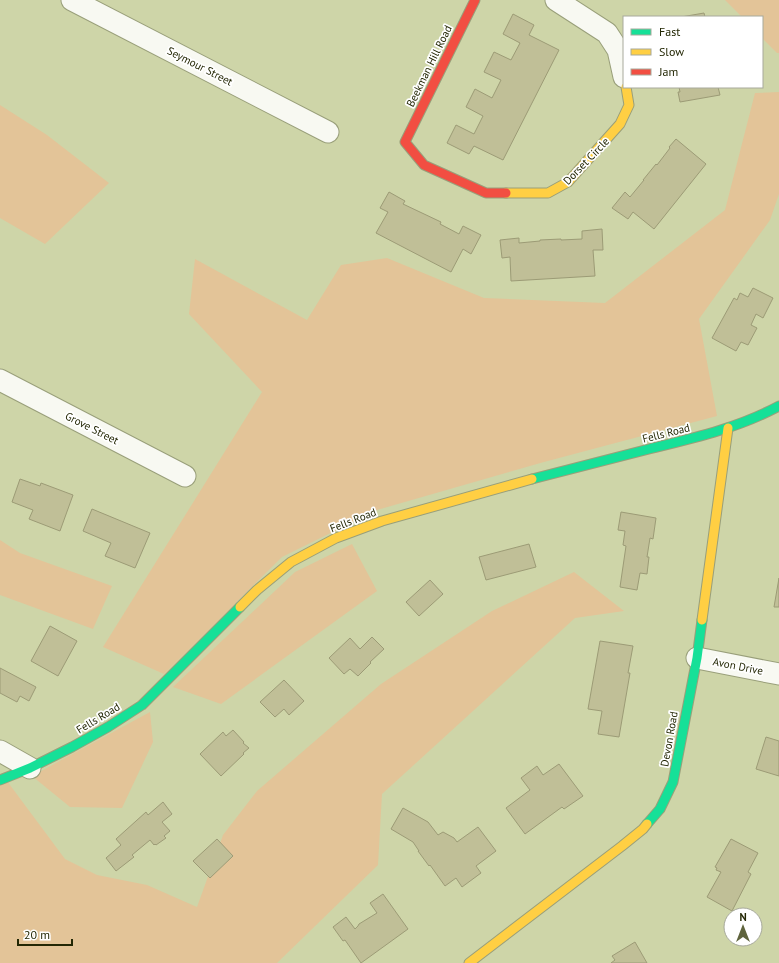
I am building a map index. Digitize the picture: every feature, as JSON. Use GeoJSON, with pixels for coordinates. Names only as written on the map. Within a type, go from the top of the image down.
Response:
{"type":"FeatureCollection","features":[{"type":"Feature","properties":{"kind":"street","name":"Seymour Street"},"geometry":{"type":"LineString","coordinates":[[72,0],[328,132]]}},
{"type":"Feature","properties":{"kind":"street","name":"Beekman Hill Road"},"geometry":{"type":"LineString","coordinates":[[405,142],[475,0]]}},
{"type":"Feature","properties":{"kind":"street"},"geometry":{"type":"LineString","coordinates":[[556,0],[607,33],[618,50],[623,72]]}},
{"type":"Feature","properties":{"kind":"street","name":"Dorset Circle"},"geometry":{"type":"LineString","coordinates":[[405,142],[424,164],[486,193],[548,193],[568,182],[620,124],[629,105],[626,88]]}},
{"type":"Feature","properties":{"kind":"street","name":"Grove Street"},"geometry":{"type":"LineString","coordinates":[[0,380],[185,476]]}},
{"type":"Feature","properties":{"kind":"street","name":"Fells Road"},"geometry":{"type":"LineString","coordinates":[[0,780],[30,768],[72,747],[108,727],[142,704],[257,590],[291,562],[336,538],[382,521],[580,466],[702,436],[728,428],[766,413],[779,406]]}},
{"type":"Feature","properties":{"kind":"street","name":"Devon Road"},"geometry":{"type":"LineString","coordinates":[[469,963],[622,846],[643,829],[660,809],[673,782],[697,658],[728,428]]}},
{"type":"Feature","properties":{"kind":"street","name":"Avon Drive"},"geometry":{"type":"LineString","coordinates":[[697,658],[779,674]]}},
{"type":"Feature","properties":{"kind":"street"},"geometry":{"type":"LineString","coordinates":[[0,751],[30,768]]}},
{"type":"Feature","properties":{"kind":"shaded area"},"geometry":{"type":"Polygon","coordinates":[[[725,0],[779,0],[779,53],[777,53],[763,39],[763,16],[741,16],[725,0]]]}},
{"type":"Feature","properties":{"kind":"shaded area"},"geometry":{"type":"Polygon","coordinates":[[[779,92],[779,194],[770,220],[699,319],[717,416],[544,462],[377,510],[282,557],[164,674],[103,647],[262,392],[189,314],[195,259],[307,320],[341,265],[387,258],[484,298],[605,303],[725,210],[755,93],[779,92]]]}},
{"type":"Feature","properties":{"kind":"shaded area"},"geometry":{"type":"Polygon","coordinates":[[[0,105],[47,135],[109,183],[45,244],[0,218],[0,105]]]}},
{"type":"Feature","properties":{"kind":"shaded area"},"geometry":{"type":"Polygon","coordinates":[[[0,540],[20,553],[112,586],[93,629],[0,595],[0,540]]]}},
{"type":"Feature","properties":{"kind":"shaded area"},"geometry":{"type":"Polygon","coordinates":[[[352,544],[377,591],[221,704],[173,687],[295,572],[352,544]]]}},
{"type":"Feature","properties":{"kind":"shaded area"},"geometry":{"type":"Polygon","coordinates":[[[574,572],[624,611],[575,618],[382,794],[378,865],[277,963],[0,963],[0,783],[7,781],[65,859],[97,875],[147,885],[197,907],[223,835],[257,791],[381,684],[492,611],[574,572]]]}},
{"type":"Feature","properties":{"kind":"shaded area"},"geometry":{"type":"Polygon","coordinates":[[[150,712],[153,742],[122,808],[70,807],[32,776],[150,712]]]}},
{"type":"Feature","properties":{"kind":"building"},"geometry":{"type":"Polygon","coordinates":[[[704,13],[705,16],[687,16],[704,13]]]}},
{"type":"Feature","properties":{"kind":"building"},"geometry":{"type":"Polygon","coordinates":[[[513,14],[534,25],[529,35],[559,50],[503,160],[474,146],[469,154],[447,143],[456,125],[474,134],[483,116],[466,107],[475,89],[492,98],[501,80],[484,72],[494,52],[511,60],[520,43],[503,34],[513,14]]]}},
{"type":"Feature","properties":{"kind":"building"},"geometry":{"type":"Polygon","coordinates":[[[679,88],[718,88],[720,95],[680,102],[678,92],[680,92],[679,88]]]}},
{"type":"Feature","properties":{"kind":"building"},"geometry":{"type":"Polygon","coordinates":[[[676,139],[706,164],[654,229],[633,212],[628,219],[612,208],[625,192],[630,197],[656,164],[657,165],[676,139]]]}},
{"type":"Feature","properties":{"kind":"building"},"geometry":{"type":"Polygon","coordinates":[[[389,192],[405,201],[403,204],[441,222],[440,224],[459,234],[463,226],[481,235],[471,254],[463,249],[451,272],[376,233],[388,212],[380,208],[389,192]]]}},
{"type":"Feature","properties":{"kind":"building"},"geometry":{"type":"Polygon","coordinates":[[[602,229],[603,250],[593,250],[595,276],[511,281],[510,257],[502,258],[500,240],[519,238],[519,243],[540,240],[582,239],[582,231],[602,229]]]}},
{"type":"Feature","properties":{"kind":"building"},"geometry":{"type":"Polygon","coordinates":[[[753,288],[773,298],[763,318],[756,314],[751,325],[757,328],[748,345],[741,342],[736,351],[712,338],[734,298],[737,300],[740,293],[748,297],[753,288]]]}},
{"type":"Feature","properties":{"kind":"building"},"geometry":{"type":"Polygon","coordinates":[[[20,479],[40,486],[41,483],[73,495],[60,531],[29,519],[33,510],[12,502],[20,479]]]}},
{"type":"Feature","properties":{"kind":"building"},"geometry":{"type":"Polygon","coordinates":[[[92,509],[150,533],[135,568],[105,556],[111,543],[83,531],[92,509]]]}},
{"type":"Feature","properties":{"kind":"building"},"geometry":{"type":"Polygon","coordinates":[[[621,512],[656,518],[653,539],[650,538],[647,557],[649,557],[647,574],[640,573],[637,590],[620,587],[626,546],[623,545],[625,531],[618,530],[621,512]]]}},
{"type":"Feature","properties":{"kind":"building"},"geometry":{"type":"Polygon","coordinates":[[[529,544],[536,567],[486,580],[479,557],[529,544]]]}},
{"type":"Feature","properties":{"kind":"building"},"geometry":{"type":"Polygon","coordinates":[[[779,578],[779,607],[774,607],[779,578]]]}},
{"type":"Feature","properties":{"kind":"building"},"geometry":{"type":"Polygon","coordinates":[[[430,580],[443,594],[419,616],[406,602],[430,580]]]}},
{"type":"Feature","properties":{"kind":"building"},"geometry":{"type":"Polygon","coordinates":[[[50,626],[77,641],[58,676],[31,661],[50,626]]]}},
{"type":"Feature","properties":{"kind":"building"},"geometry":{"type":"Polygon","coordinates":[[[372,637],[384,649],[358,676],[350,669],[344,674],[329,658],[350,638],[360,649],[372,637]]]}},
{"type":"Feature","properties":{"kind":"building"},"geometry":{"type":"Polygon","coordinates":[[[600,641],[633,646],[619,737],[598,734],[602,711],[588,709],[600,641]]]}},
{"type":"Feature","properties":{"kind":"building"},"geometry":{"type":"Polygon","coordinates":[[[0,668],[36,687],[29,701],[20,696],[17,702],[0,693],[0,668]]]}},
{"type":"Feature","properties":{"kind":"building"},"geometry":{"type":"Polygon","coordinates":[[[284,680],[304,701],[289,715],[284,709],[275,717],[260,702],[284,680]]]}},
{"type":"Feature","properties":{"kind":"building"},"geometry":{"type":"Polygon","coordinates":[[[233,730],[249,748],[221,776],[200,754],[223,732],[226,736],[233,730]]]}},
{"type":"Feature","properties":{"kind":"building"},"geometry":{"type":"Polygon","coordinates":[[[766,737],[779,741],[779,776],[756,769],[766,737]]]}},
{"type":"Feature","properties":{"kind":"building"},"geometry":{"type":"Polygon","coordinates":[[[559,764],[583,796],[564,809],[562,807],[525,834],[506,808],[530,790],[521,778],[537,766],[543,775],[559,764]]]}},
{"type":"Feature","properties":{"kind":"building"},"geometry":{"type":"Polygon","coordinates":[[[163,802],[172,814],[162,822],[170,831],[164,836],[166,838],[156,845],[154,845],[150,840],[132,855],[134,857],[116,871],[106,858],[121,845],[116,839],[146,812],[148,815],[163,802]]]}},
{"type":"Feature","properties":{"kind":"building"},"geometry":{"type":"Polygon","coordinates":[[[403,808],[428,822],[438,835],[443,832],[454,838],[457,842],[478,827],[496,851],[476,866],[481,873],[462,887],[456,878],[445,886],[418,851],[413,842],[391,829],[403,808]]]}},
{"type":"Feature","properties":{"kind":"building"},"geometry":{"type":"Polygon","coordinates":[[[217,839],[233,856],[210,878],[193,861],[217,839]]]}},
{"type":"Feature","properties":{"kind":"building"},"geometry":{"type":"Polygon","coordinates":[[[731,839],[758,853],[748,872],[751,874],[734,907],[725,907],[707,897],[721,872],[716,870],[717,868],[715,867],[731,839]]]}},
{"type":"Feature","properties":{"kind":"building"},"geometry":{"type":"Polygon","coordinates":[[[383,894],[408,929],[361,963],[345,940],[343,941],[333,927],[346,917],[355,929],[359,924],[377,913],[370,903],[383,894]]]}},
{"type":"Feature","properties":{"kind":"building"},"geometry":{"type":"Polygon","coordinates":[[[635,942],[647,963],[611,963],[615,960],[612,956],[635,942]]]}},
{"type":"Feature","properties":{"kind":"traffic: fast"},"geometry":{"type":"LineString","coordinates":[[532,479],[716,432],[763,414],[779,406]]}},
{"type":"Feature","properties":{"kind":"traffic: fast"},"geometry":{"type":"LineString","coordinates":[[0,780],[30,768],[72,747],[108,727],[142,705],[240,607]]}},
{"type":"Feature","properties":{"kind":"traffic: fast"},"geometry":{"type":"LineString","coordinates":[[647,824],[660,809],[673,782],[697,658],[702,620]]}},
{"type":"Feature","properties":{"kind":"traffic: slow"},"geometry":{"type":"LineString","coordinates":[[506,193],[548,193],[568,182],[620,124],[629,105],[626,88]]}},
{"type":"Feature","properties":{"kind":"traffic: slow"},"geometry":{"type":"LineString","coordinates":[[702,620],[728,428]]}},
{"type":"Feature","properties":{"kind":"traffic: slow"},"geometry":{"type":"LineString","coordinates":[[240,607],[257,590],[291,562],[336,538],[382,521],[532,479]]}},
{"type":"Feature","properties":{"kind":"traffic: slow"},"geometry":{"type":"LineString","coordinates":[[469,963],[622,846],[647,824]]}},
{"type":"Feature","properties":{"kind":"traffic: jam"},"geometry":{"type":"LineString","coordinates":[[475,0],[405,142],[424,165],[486,193],[506,193]]}}]}
